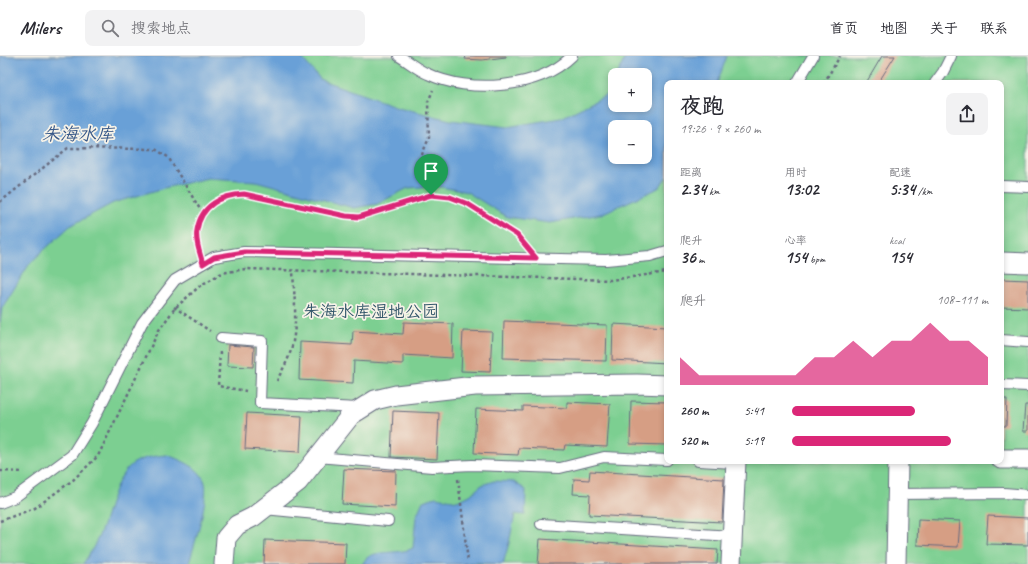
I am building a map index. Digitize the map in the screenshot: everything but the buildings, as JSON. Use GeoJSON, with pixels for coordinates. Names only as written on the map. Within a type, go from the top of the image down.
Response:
{"type":"FeatureCollection","features":[{"type":"Feature","properties":{"kind":"street"},"geometry":{"type":"LineString","coordinates":[[1004,262],[1028,263]]}},
{"type":"Feature","properties":{"kind":"street"},"geometry":{"type":"LineString","coordinates":[[224,564],[226,538],[237,525],[253,517],[298,482],[351,415],[375,400],[396,395],[475,386],[664,385]]}},
{"type":"Feature","properties":{"kind":"street"},"geometry":{"type":"LineString","coordinates":[[1004,459],[1028,459]]}},
{"type":"Feature","properties":{"kind":"street"},"geometry":{"type":"LineString","coordinates":[[731,564],[735,464]]}},
{"type":"Feature","properties":{"kind":"street"},"geometry":{"type":"LineString","coordinates":[[896,564],[898,464]]}},
{"type":"Feature","properties":{"kind":"lane"},"geometry":{"type":"LineString","coordinates":[[399,56],[428,74],[453,83],[487,87],[512,84],[542,75],[567,61],[572,56]]}},
{"type":"Feature","properties":{"kind":"lane"},"geometry":{"type":"LineString","coordinates":[[799,80],[813,56]]}},
{"type":"Feature","properties":{"kind":"lane"},"geometry":{"type":"LineString","coordinates":[[937,80],[951,56]]}},
{"type":"Feature","properties":{"kind":"lane"},"geometry":{"type":"LineString","coordinates":[[1004,186],[1028,187]]}},
{"type":"Feature","properties":{"kind":"lane"},"geometry":{"type":"LineString","coordinates":[[0,503],[15,497],[72,455],[92,423],[142,322],[175,280],[214,257],[244,252],[606,260],[650,256],[664,251]]}},
{"type":"Feature","properties":{"kind":"lane"},"geometry":{"type":"LineString","coordinates":[[221,338],[262,341],[260,403],[362,408]]}},
{"type":"Feature","properties":{"kind":"lane"},"geometry":{"type":"LineString","coordinates":[[1004,340],[1028,342]]}},
{"type":"Feature","properties":{"kind":"lane"},"geometry":{"type":"LineString","coordinates":[[1004,385],[1028,386]]}},
{"type":"Feature","properties":{"kind":"lane"},"geometry":{"type":"LineString","coordinates":[[318,457],[432,466],[560,468],[604,457],[664,460]]}},
{"type":"Feature","properties":{"kind":"lane"},"geometry":{"type":"LineString","coordinates":[[898,494],[1004,493],[1028,495]]}},
{"type":"Feature","properties":{"kind":"lane"},"geometry":{"type":"LineString","coordinates":[[264,509],[388,521]]}},
{"type":"Feature","properties":{"kind":"lane"},"geometry":{"type":"LineString","coordinates":[[541,524],[732,536]]}},
{"type":"Feature","properties":{"kind":"path"},"geometry":{"type":"LineString","coordinates":[[826,80],[840,56]]}},
{"type":"Feature","properties":{"kind":"path"},"geometry":{"type":"LineString","coordinates":[[431,195],[420,159],[429,138],[428,102],[439,78]]}},
{"type":"Feature","properties":{"kind":"path"},"geometry":{"type":"LineString","coordinates":[[0,202],[68,148],[155,149],[168,157],[203,214]]}},
{"type":"Feature","properties":{"kind":"path"},"geometry":{"type":"LineString","coordinates":[[203,264],[197,244],[197,230],[203,214],[214,202],[230,195],[244,194],[346,216],[359,217],[431,195],[450,197],[468,204],[517,235],[536,258]]}},
{"type":"Feature","properties":{"kind":"path"},"geometry":{"type":"LineString","coordinates":[[274,404],[277,381],[289,357],[295,328],[293,253]]}},
{"type":"Feature","properties":{"kind":"path"},"geometry":{"type":"LineString","coordinates":[[0,521],[35,508],[74,480],[98,456],[158,330],[175,308],[201,285],[222,273],[246,269],[611,280],[664,272]]}},
{"type":"Feature","properties":{"kind":"path"},"geometry":{"type":"LineString","coordinates":[[457,466],[468,562]]}},
{"type":"Feature","properties":{"kind":"green space","name":"朱海水库湿地公园"},"geometry":{"type":"Polygon","coordinates":[[[0,56],[1028,56],[1028,564],[0,564],[0,56]]]}},
{"type":"Feature","properties":{"kind":"water","name":"朱海水库"},"geometry":{"type":"Polygon","coordinates":[[[0,56],[300,56],[321,80],[398,107],[450,120],[507,127],[561,118],[607,95],[608,93],[608,112],[652,112],[652,68],[620,68],[626,56],[727,56],[718,80],[664,80],[664,180],[659,188],[601,214],[550,223],[507,217],[467,192],[436,186],[408,188],[377,204],[354,208],[256,181],[208,178],[164,188],[113,203],[70,226],[30,263],[2,308],[0,322],[0,56]]]}},
{"type":"Feature","properties":{"kind":"water"},"geometry":{"type":"Polygon","coordinates":[[[167,455],[188,464],[198,471],[204,480],[206,487],[203,509],[189,564],[83,564],[97,540],[116,488],[127,469],[142,459],[167,455]]]}},
{"type":"Feature","properties":{"kind":"water"},"geometry":{"type":"Polygon","coordinates":[[[494,481],[514,482],[526,490],[525,515],[515,514],[503,564],[363,564],[371,555],[413,548],[416,517],[423,501],[436,497],[458,501],[470,495],[482,485],[494,481]]]}},
{"type":"Feature","properties":{"kind":"route"},"geometry":{"type":"LineString","coordinates":[[244,194],[346,216],[359,217],[374,214],[415,199],[431,195],[450,197],[468,204],[517,235],[536,258],[244,252],[214,257],[203,264],[197,244],[197,230],[203,214],[214,202],[230,195],[244,194]]}}]}
